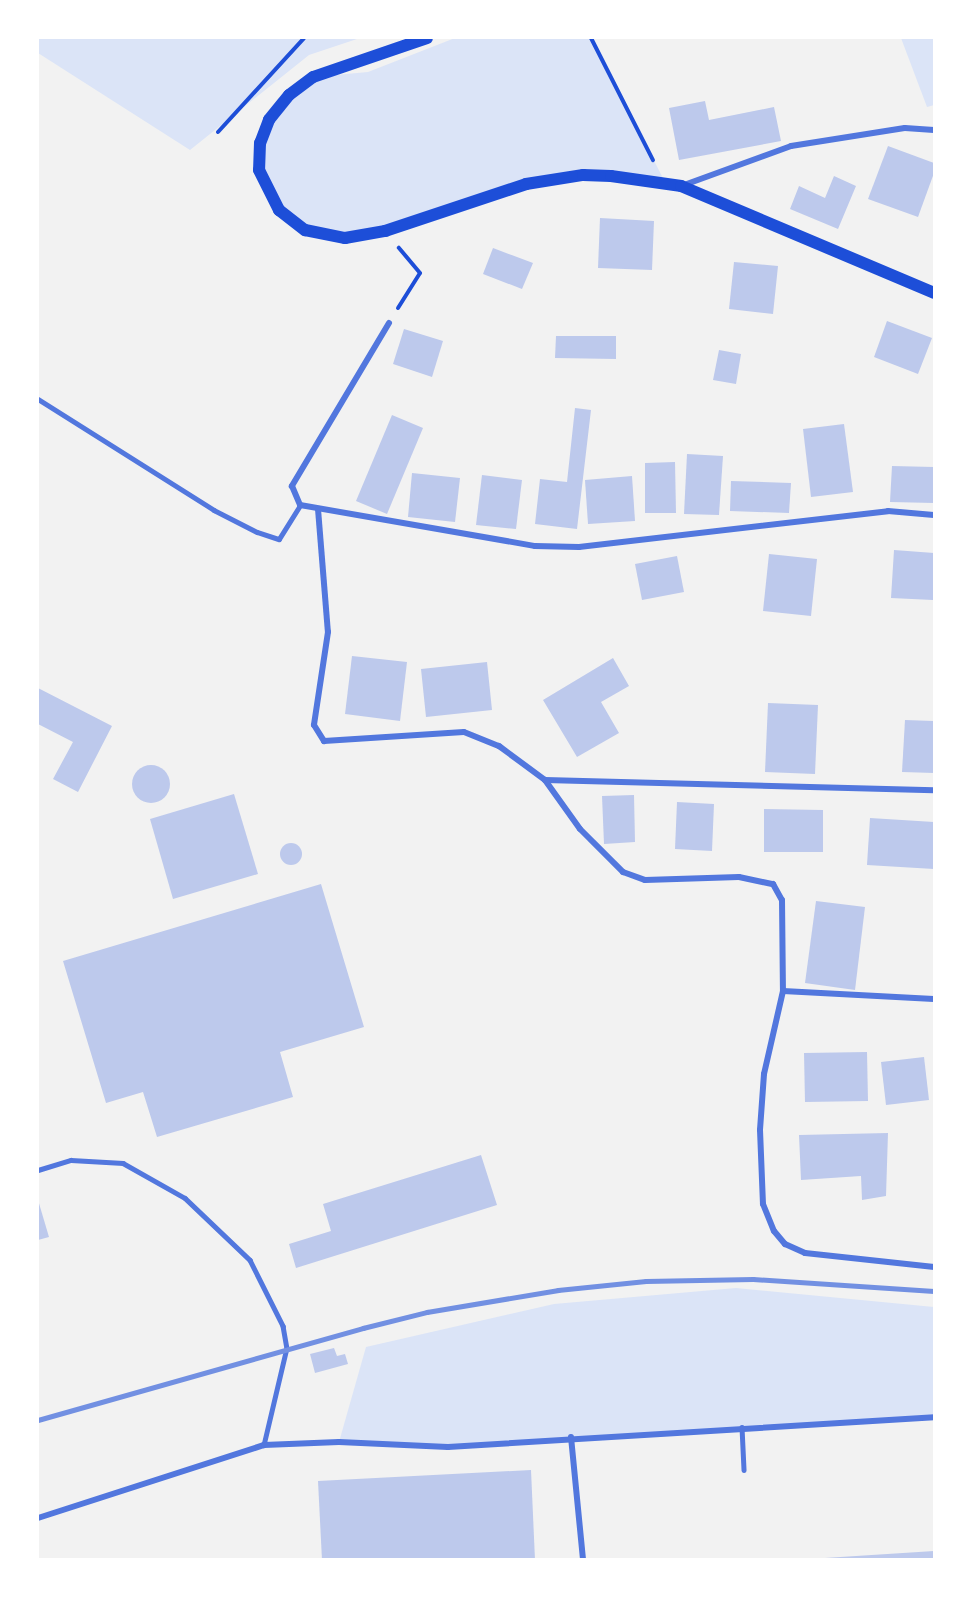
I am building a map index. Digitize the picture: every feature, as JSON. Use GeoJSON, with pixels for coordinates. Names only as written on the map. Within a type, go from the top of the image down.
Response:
{"type":"FeatureCollection","features":[{"type":"Feature","properties":{"kind":"main road"},"geometry":{"type":"LineString","coordinates":[[427,38],[313,77],[289,94],[269,120],[260,143],[259,170],[266,189],[279,210],[305,230],[345,238],[385,231],[554,179],[583,175],[681,186],[736,206],[934,292]]}},
{"type":"Feature","properties":{"kind":"street"},"geometry":{"type":"LineString","coordinates":[[681,186],[791,146],[905,128],[934,130]]}},
{"type":"Feature","properties":{"kind":"street"},"geometry":{"type":"LineString","coordinates":[[389,323],[292,486],[300,505],[535,546],[579,547],[888,511],[934,515]]}},
{"type":"Feature","properties":{"kind":"street"},"geometry":{"type":"LineString","coordinates":[[318,509],[328,632],[314,725],[324,741],[464,732],[499,746],[545,780],[580,829],[623,872],[645,880],[739,877],[773,884],[782,900],[783,991],[764,1074],[760,1130],[763,1204],[774,1231],[785,1244],[805,1253],[934,1267]]}},
{"type":"Feature","properties":{"kind":"street"},"geometry":{"type":"LineString","coordinates":[[545,780],[934,790]]}},
{"type":"Feature","properties":{"kind":"street"},"geometry":{"type":"LineString","coordinates":[[783,991],[934,999]]}},
{"type":"Feature","properties":{"kind":"street"},"geometry":{"type":"LineString","coordinates":[[38,1518],[264,1445],[339,1442],[448,1447],[571,1437],[934,1417]]}},
{"type":"Feature","properties":{"kind":"street"},"geometry":{"type":"LineString","coordinates":[[571,1437],[583,1560]]}},
{"type":"Feature","properties":{"kind":"lane"},"geometry":{"type":"LineString","coordinates":[[38,399],[214,510],[257,532],[279,539],[300,505]]}},
{"type":"Feature","properties":{"kind":"lane"},"geometry":{"type":"LineString","coordinates":[[38,1170],[71,1160],[123,1163],[185,1198],[250,1260],[283,1326],[288,1348],[264,1445]]}},
{"type":"Feature","properties":{"kind":"lane"},"geometry":{"type":"LineString","coordinates":[[742,1427],[744,1470]]}},
{"type":"Feature","properties":{"kind":"path"},"geometry":{"type":"LineString","coordinates":[[218,132],[304,38]]}},
{"type":"Feature","properties":{"kind":"path"},"geometry":{"type":"LineString","coordinates":[[591,38],[666,184]]}},
{"type":"Feature","properties":{"kind":"path"},"geometry":{"type":"LineString","coordinates":[[385,231],[420,273],[389,323]]}},
{"type":"Feature","properties":{"kind":"shaded area"},"geometry":{"type":"Polygon","coordinates":[[[38,38],[360,38],[309,55],[190,150],[38,53],[38,38]]]}},
{"type":"Feature","properties":{"kind":"shaded area"},"geometry":{"type":"Polygon","coordinates":[[[455,38],[591,38],[666,184],[554,179],[345,238],[305,230],[266,189],[260,143],[269,120],[313,77],[368,72],[455,38]]]}},
{"type":"Feature","properties":{"kind":"shaded area"},"geometry":{"type":"Polygon","coordinates":[[[901,38],[934,38],[934,105],[927,107],[901,38]]]}},
{"type":"Feature","properties":{"kind":"shaded area"},"geometry":{"type":"Polygon","coordinates":[[[736,1288],[934,1307],[934,1417],[448,1447],[339,1442],[366,1347],[554,1304],[736,1288]]]}},
{"type":"Feature","properties":{"kind":"building"},"geometry":{"type":"Polygon","coordinates":[[[705,101],[709,120],[774,107],[781,141],[679,160],[669,108],[705,101]]]}},
{"type":"Feature","properties":{"kind":"building"},"geometry":{"type":"Polygon","coordinates":[[[888,146],[934,163],[934,173],[918,217],[868,199],[888,146]]]}},
{"type":"Feature","properties":{"kind":"building"},"geometry":{"type":"Polygon","coordinates":[[[834,176],[856,186],[838,229],[790,209],[799,186],[825,198],[834,176]]]}},
{"type":"Feature","properties":{"kind":"building"},"geometry":{"type":"Polygon","coordinates":[[[600,218],[654,221],[652,270],[598,268],[600,218]]]}},
{"type":"Feature","properties":{"kind":"building"},"geometry":{"type":"Polygon","coordinates":[[[493,248],[533,263],[522,289],[483,274],[493,248]]]}},
{"type":"Feature","properties":{"kind":"building"},"geometry":{"type":"Polygon","coordinates":[[[734,262],[778,266],[773,314],[729,309],[734,262]]]}},
{"type":"Feature","properties":{"kind":"building"},"geometry":{"type":"Polygon","coordinates":[[[887,321],[932,338],[918,374],[874,357],[887,321]]]}},
{"type":"Feature","properties":{"kind":"building"},"geometry":{"type":"Polygon","coordinates":[[[404,329],[443,341],[432,377],[393,364],[404,329]]]}},
{"type":"Feature","properties":{"kind":"building"},"geometry":{"type":"Polygon","coordinates":[[[556,336],[616,336],[616,359],[555,358],[556,336]]]}},
{"type":"Feature","properties":{"kind":"building"},"geometry":{"type":"Polygon","coordinates":[[[719,350],[741,354],[736,384],[713,380],[719,350]]]}},
{"type":"Feature","properties":{"kind":"building"},"geometry":{"type":"Polygon","coordinates":[[[575,408],[591,410],[577,529],[535,524],[540,479],[567,482],[575,408]]]}},
{"type":"Feature","properties":{"kind":"building"},"geometry":{"type":"Polygon","coordinates":[[[392,415],[423,428],[387,514],[356,501],[392,415]]]}},
{"type":"Feature","properties":{"kind":"building"},"geometry":{"type":"Polygon","coordinates":[[[844,424],[853,492],[811,497],[803,429],[844,424]]]}},
{"type":"Feature","properties":{"kind":"building"},"geometry":{"type":"Polygon","coordinates":[[[687,454],[723,456],[719,515],[684,514],[687,454]]]}},
{"type":"Feature","properties":{"kind":"building"},"geometry":{"type":"Polygon","coordinates":[[[675,462],[676,513],[645,513],[645,463],[675,462]]]}},
{"type":"Feature","properties":{"kind":"building"},"geometry":{"type":"Polygon","coordinates":[[[892,466],[934,467],[934,503],[890,502],[892,466]]]}},
{"type":"Feature","properties":{"kind":"building"},"geometry":{"type":"Polygon","coordinates":[[[412,473],[460,478],[455,522],[408,517],[412,473]]]}},
{"type":"Feature","properties":{"kind":"building"},"geometry":{"type":"Polygon","coordinates":[[[482,475],[522,480],[516,529],[476,525],[482,475]]]}},
{"type":"Feature","properties":{"kind":"building"},"geometry":{"type":"Polygon","coordinates":[[[632,476],[635,521],[588,524],[585,480],[632,476]]]}},
{"type":"Feature","properties":{"kind":"building"},"geometry":{"type":"Polygon","coordinates":[[[731,481],[791,483],[789,513],[730,511],[731,481]]]}},
{"type":"Feature","properties":{"kind":"building"},"geometry":{"type":"Polygon","coordinates":[[[894,550],[934,553],[933,600],[891,598],[894,550]]]}},
{"type":"Feature","properties":{"kind":"building"},"geometry":{"type":"Polygon","coordinates":[[[769,554],[817,559],[811,616],[763,611],[769,554]]]}},
{"type":"Feature","properties":{"kind":"building"},"geometry":{"type":"Polygon","coordinates":[[[677,556],[684,592],[642,600],[635,564],[677,556]]]}},
{"type":"Feature","properties":{"kind":"building"},"geometry":{"type":"Polygon","coordinates":[[[352,656],[407,662],[400,721],[345,714],[352,656]]]}},
{"type":"Feature","properties":{"kind":"building"},"geometry":{"type":"Polygon","coordinates":[[[613,658],[629,686],[601,702],[619,733],[577,757],[543,700],[613,658]]]}},
{"type":"Feature","properties":{"kind":"building"},"geometry":{"type":"Polygon","coordinates":[[[487,662],[492,710],[426,717],[421,669],[487,662]]]}},
{"type":"Feature","properties":{"kind":"building"},"geometry":{"type":"Polygon","coordinates":[[[38,688],[112,726],[78,792],[53,779],[73,742],[38,724],[38,688]]]}},
{"type":"Feature","properties":{"kind":"building"},"geometry":{"type":"Polygon","coordinates":[[[768,703],[818,705],[815,774],[765,772],[768,703]]]}},
{"type":"Feature","properties":{"kind":"building"},"geometry":{"type":"Polygon","coordinates":[[[905,720],[934,721],[934,773],[902,772],[905,720]]]}},
{"type":"Feature","properties":{"kind":"building"},"geometry":{"type":"Polygon","coordinates":[[[151,765],[165,770],[170,784],[165,798],[151,803],[137,798],[132,784],[137,770],[151,765]]]}},
{"type":"Feature","properties":{"kind":"building"},"geometry":{"type":"Polygon","coordinates":[[[234,794],[258,874],[173,899],[150,819],[234,794]]]}},
{"type":"Feature","properties":{"kind":"building"},"geometry":{"type":"Polygon","coordinates":[[[634,795],[635,842],[604,844],[602,796],[634,795]]]}},
{"type":"Feature","properties":{"kind":"building"},"geometry":{"type":"Polygon","coordinates":[[[677,802],[714,804],[712,851],[675,849],[677,802]]]}},
{"type":"Feature","properties":{"kind":"building"},"geometry":{"type":"Polygon","coordinates":[[[764,809],[823,810],[823,852],[764,852],[764,809]]]}},
{"type":"Feature","properties":{"kind":"building"},"geometry":{"type":"Polygon","coordinates":[[[870,818],[934,822],[934,869],[867,865],[870,818]]]}},
{"type":"Feature","properties":{"kind":"building"},"geometry":{"type":"Polygon","coordinates":[[[291,843],[299,846],[302,854],[299,862],[291,865],[283,862],[280,854],[283,846],[291,843]]]}},
{"type":"Feature","properties":{"kind":"building"},"geometry":{"type":"Polygon","coordinates":[[[321,884],[364,1027],[280,1052],[293,1097],[157,1137],[143,1092],[106,1103],[63,961],[321,884]]]}},
{"type":"Feature","properties":{"kind":"building"},"geometry":{"type":"Polygon","coordinates":[[[816,901],[865,907],[855,990],[805,983],[816,901]]]}},
{"type":"Feature","properties":{"kind":"building"},"geometry":{"type":"Polygon","coordinates":[[[867,1052],[868,1101],[805,1102],[804,1053],[867,1052]]]}},
{"type":"Feature","properties":{"kind":"building"},"geometry":{"type":"Polygon","coordinates":[[[924,1057],[929,1100],[886,1105],[881,1062],[924,1057]]]}},
{"type":"Feature","properties":{"kind":"building"},"geometry":{"type":"Polygon","coordinates":[[[888,1133],[886,1196],[862,1200],[861,1176],[801,1180],[799,1135],[888,1133]]]}},
{"type":"Feature","properties":{"kind":"building"},"geometry":{"type":"Polygon","coordinates":[[[481,1155],[497,1205],[296,1268],[289,1244],[331,1231],[323,1204],[481,1155]]]}},
{"type":"Feature","properties":{"kind":"building"},"geometry":{"type":"Polygon","coordinates":[[[38,1200],[49,1237],[38,1240],[38,1200]]]}},
{"type":"Feature","properties":{"kind":"building"},"geometry":{"type":"Polygon","coordinates":[[[334,1348],[337,1356],[345,1354],[348,1364],[315,1373],[310,1354],[334,1348]]]}},
{"type":"Feature","properties":{"kind":"building"},"geometry":{"type":"Polygon","coordinates":[[[531,1470],[535,1560],[322,1560],[318,1481],[531,1470]]]}},
{"type":"Feature","properties":{"kind":"building"},"geometry":{"type":"Polygon","coordinates":[[[934,1551],[934,1560],[825,1560],[825,1558],[934,1551]]]}},
{"type":"Feature","properties":{"kind":"railway"},"geometry":{"type":"LineString","coordinates":[[38,1420],[363,1328],[427,1312],[558,1290],[646,1281],[753,1279],[934,1291]]}}]}
